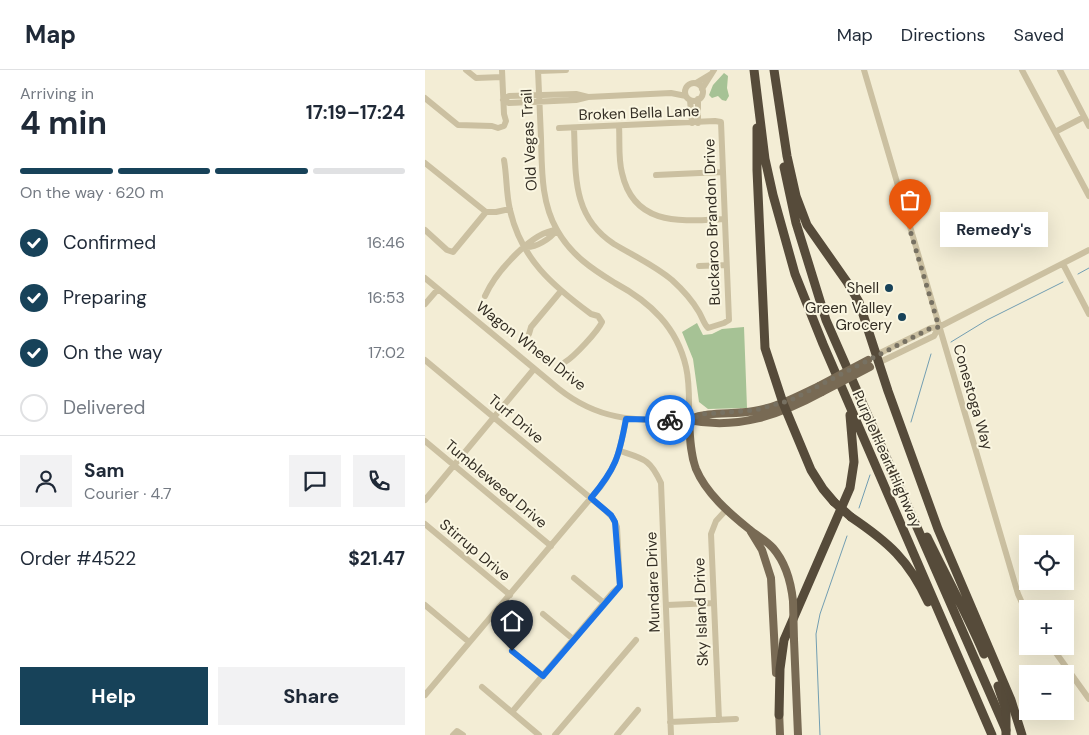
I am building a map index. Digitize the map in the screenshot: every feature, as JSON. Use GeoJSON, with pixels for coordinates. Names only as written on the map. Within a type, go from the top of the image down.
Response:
{"type":"FeatureCollection","features":[{"type":"Feature","properties":{"kind":"highway","name":"Purple Heart Highway"},"geometry":{"type":"LineString","coordinates":[[754,70],[765,159],[788,252],[809,312],[991,735]]}},
{"type":"Feature","properties":{"kind":"highway","name":"Purple Heart Highway"},"geometry":{"type":"LineString","coordinates":[[773,70],[775,112],[795,223],[825,320],[1007,735]]}},
{"type":"Feature","properties":{"kind":"highway"},"geometry":{"type":"LineString","coordinates":[[773,70],[787,156],[796,196],[807,224],[859,302],[873,361],[939,529],[1011,700],[1022,735]]}},
{"type":"Feature","properties":{"kind":"highway"},"geometry":{"type":"LineString","coordinates":[[757,96],[757,170],[764,336],[768,360],[784,407],[811,470],[823,489],[851,517],[886,542],[912,572],[924,592],[991,735]]}},
{"type":"Feature","properties":{"kind":"highway"},"geometry":{"type":"LineString","coordinates":[[779,715],[780,669],[786,635],[843,507],[851,482],[854,448],[848,402]]}},
{"type":"Feature","properties":{"kind":"highway"},"geometry":{"type":"LineString","coordinates":[[873,428],[969,620],[998,686],[1006,710],[1007,735]]}},
{"type":"Feature","properties":{"kind":"main road","name":"Wagon Wheel Drive"},"geometry":{"type":"LineString","coordinates":[[689,420],[704,423],[728,418],[743,422],[762,418],[873,361]]}},
{"type":"Feature","properties":{"kind":"main road"},"geometry":{"type":"LineString","coordinates":[[689,420],[691,448],[696,469],[706,487],[749,530],[772,546],[778,554],[790,580],[793,601],[798,735]]}},
{"type":"Feature","properties":{"kind":"main road"},"geometry":{"type":"LineString","coordinates":[[749,530],[762,550],[771,578],[781,735]]}},
{"type":"Feature","properties":{"kind":"street"},"geometry":{"type":"LineString","coordinates":[[425,98],[458,125],[492,126],[498,128],[504,126],[506,121],[502,74],[476,78],[466,70]]}},
{"type":"Feature","properties":{"kind":"street"},"geometry":{"type":"LineString","coordinates":[[538,70],[566,70]]}},
{"type":"Feature","properties":{"kind":"street","name":"Old Vegas Trail"},"geometry":{"type":"LineString","coordinates":[[538,70],[544,189],[547,205],[557,230],[569,247],[584,262],[643,299],[661,316],[681,349],[686,367],[689,420]]}},
{"type":"Feature","properties":{"kind":"street","name":"Conestoga Way"},"geometry":{"type":"LineString","coordinates":[[864,70],[1021,600]]}},
{"type":"Feature","properties":{"kind":"street"},"geometry":{"type":"LineString","coordinates":[[1023,70],[1089,196]]}},
{"type":"Feature","properties":{"kind":"street"},"geometry":{"type":"LineString","coordinates":[[1060,70],[1089,126]]}},
{"type":"Feature","properties":{"kind":"street"},"geometry":{"type":"LineString","coordinates":[[503,100],[509,103],[539,99],[576,100],[588,97],[671,93],[686,88],[689,84],[696,83],[713,72]]}},
{"type":"Feature","properties":{"kind":"street"},"geometry":{"type":"LineString","coordinates":[[695,123],[698,99],[702,95],[702,89],[713,72]]}},
{"type":"Feature","properties":{"kind":"street"},"geometry":{"type":"LineString","coordinates":[[696,83],[702,89]]}},
{"type":"Feature","properties":{"kind":"street"},"geometry":{"type":"LineString","coordinates":[[686,88],[695,123]]}},
{"type":"Feature","properties":{"kind":"street"},"geometry":{"type":"LineString","coordinates":[[671,93],[698,99]]}},
{"type":"Feature","properties":{"kind":"street"},"geometry":{"type":"LineString","coordinates":[[1055,132],[1084,117]]}},
{"type":"Feature","properties":{"kind":"street","name":"Broken Bella Lane"},"geometry":{"type":"LineString","coordinates":[[559,128],[721,122]]}},
{"type":"Feature","properties":{"kind":"street","name":"Buckaroo Brandon Drive"},"geometry":{"type":"LineString","coordinates":[[574,128],[578,196],[586,214],[597,229],[614,243],[657,269],[673,282],[692,302],[708,328],[729,320],[721,122]]}},
{"type":"Feature","properties":{"kind":"street"},"geometry":{"type":"LineString","coordinates":[[619,126],[623,179],[632,196],[641,206],[654,215],[670,220],[724,220]]}},
{"type":"Feature","properties":{"kind":"street"},"geometry":{"type":"LineString","coordinates":[[504,160],[510,209],[517,233],[525,247],[538,268],[561,291],[591,314],[598,316],[602,322],[599,329],[572,358],[565,362]]}},
{"type":"Feature","properties":{"kind":"street"},"geometry":{"type":"LineString","coordinates":[[425,163],[485,212],[510,209]]}},
{"type":"Feature","properties":{"kind":"street"},"geometry":{"type":"LineString","coordinates":[[656,174],[722,172]]}},
{"type":"Feature","properties":{"kind":"street"},"geometry":{"type":"LineString","coordinates":[[425,230],[447,250],[453,252],[485,212]]}},
{"type":"Feature","properties":{"kind":"street"},"geometry":{"type":"LineString","coordinates":[[485,296],[489,287],[517,252],[525,247],[528,242],[549,230],[557,230]]}},
{"type":"Feature","properties":{"kind":"street"},"geometry":{"type":"LineString","coordinates":[[873,361],[931,328],[939,327],[1089,250]]}},
{"type":"Feature","properties":{"kind":"street"},"geometry":{"type":"LineString","coordinates":[[1063,264],[1089,314]]}},
{"type":"Feature","properties":{"kind":"street"},"geometry":{"type":"LineString","coordinates":[[699,266],[726,265]]}},
{"type":"Feature","properties":{"kind":"street","name":"Wagon Wheel Drive"},"geometry":{"type":"LineString","coordinates":[[425,278],[534,369],[572,398],[599,411],[626,419],[648,421],[689,420]]}},
{"type":"Feature","properties":{"kind":"street"},"geometry":{"type":"LineString","coordinates":[[425,304],[438,289]]}},
{"type":"Feature","properties":{"kind":"street"},"geometry":{"type":"LineString","coordinates":[[529,334],[531,327],[561,291]]}},
{"type":"Feature","properties":{"kind":"street","name":"Turf Drive"},"geometry":{"type":"LineString","coordinates":[[425,360],[611,515],[617,527],[620,586],[512,712]]}},
{"type":"Feature","properties":{"kind":"street"},"geometry":{"type":"LineString","coordinates":[[425,500],[534,369]]}},
{"type":"Feature","properties":{"kind":"street"},"geometry":{"type":"LineString","coordinates":[[427,690],[510,595],[613,469],[620,451],[626,419]]}},
{"type":"Feature","properties":{"kind":"street","name":"Tumbleweed Drive"},"geometry":{"type":"LineString","coordinates":[[425,442],[551,546]]}},
{"type":"Feature","properties":{"kind":"street","name":"Mundare Drive"},"geometry":{"type":"LineString","coordinates":[[620,451],[645,460],[656,472],[661,483],[671,735]]}},
{"type":"Feature","properties":{"kind":"street","name":"Sky Island Drive"},"geometry":{"type":"LineString","coordinates":[[719,720],[711,534],[716,521],[727,509]]}},
{"type":"Feature","properties":{"kind":"street","name":"Stirrup Drive"},"geometry":{"type":"LineString","coordinates":[[425,524],[510,595]]}},
{"type":"Feature","properties":{"kind":"street"},"geometry":{"type":"LineString","coordinates":[[574,578],[604,603]]}},
{"type":"Feature","properties":{"kind":"street"},"geometry":{"type":"LineString","coordinates":[[667,605],[713,603]]}},
{"type":"Feature","properties":{"kind":"street"},"geometry":{"type":"LineString","coordinates":[[425,605],[469,642]]}},
{"type":"Feature","properties":{"kind":"street"},"geometry":{"type":"LineString","coordinates":[[543,614],[573,640]]}},
{"type":"Feature","properties":{"kind":"street"},"geometry":{"type":"LineString","coordinates":[[555,735],[636,640]]}},
{"type":"Feature","properties":{"kind":"street"},"geometry":{"type":"LineString","coordinates":[[512,651],[543,676]]}},
{"type":"Feature","properties":{"kind":"street"},"geometry":{"type":"LineString","coordinates":[[1057,655],[1089,699]]}},
{"type":"Feature","properties":{"kind":"street"},"geometry":{"type":"LineString","coordinates":[[482,688],[539,735]]}},
{"type":"Feature","properties":{"kind":"street"},"geometry":{"type":"LineString","coordinates":[[617,735],[639,710]]}},
{"type":"Feature","properties":{"kind":"street"},"geometry":{"type":"LineString","coordinates":[[671,722],[736,719]]}},
{"type":"Feature","properties":{"kind":"green space"},"geometry":{"type":"Polygon","coordinates":[[[724,73],[728,76],[727,88],[729,96],[726,101],[718,96],[712,98],[709,95],[713,85],[724,73]]]}},
{"type":"Feature","properties":{"kind":"green space"},"geometry":{"type":"Polygon","coordinates":[[[697,323],[703,335],[712,334],[722,329],[744,327],[747,408],[708,409],[699,402],[693,359],[682,332],[697,323]]]}},
{"type":"Feature","properties":{"kind":"waterway"},"geometry":{"type":"LineString","coordinates":[[1078,274],[1089,268]]}},
{"type":"Feature","properties":{"kind":"waterway"},"geometry":{"type":"LineString","coordinates":[[951,342],[987,320],[1063,282]]}},
{"type":"Feature","properties":{"kind":"waterway"},"geometry":{"type":"LineString","coordinates":[[911,422],[931,354]]}},
{"type":"Feature","properties":{"kind":"waterway"},"geometry":{"type":"LineString","coordinates":[[859,508],[870,475]]}},
{"type":"Feature","properties":{"kind":"waterway"},"geometry":{"type":"LineString","coordinates":[[820,735],[816,634],[820,614],[847,536]]}},
{"type":"Feature","properties":{"kind":"way so far"},"geometry":{"type":"LineString","coordinates":[[670,420],[689,420],[702,414],[745,412],[774,406],[819,386],[885,350],[931,328],[939,327],[910,230]]}},
{"type":"Feature","properties":{"kind":"place","name":"Remedy's"},"geometry":{"type":"Point","coordinates":[910,230]}},
{"type":"Feature","properties":{"kind":"place","name":"Shell"},"geometry":{"type":"Point","coordinates":[889,288]}},
{"type":"Feature","properties":{"kind":"place","name":"Green Valley Grocery"},"geometry":{"type":"Point","coordinates":[902,317]}},
{"type":"Feature","properties":{"kind":"route"},"geometry":{"type":"LineString","coordinates":[[512,651],[543,676],[620,586],[617,527],[611,515],[591,498],[609,476],[619,457],[626,419],[640,421],[670,420]]}}]}
